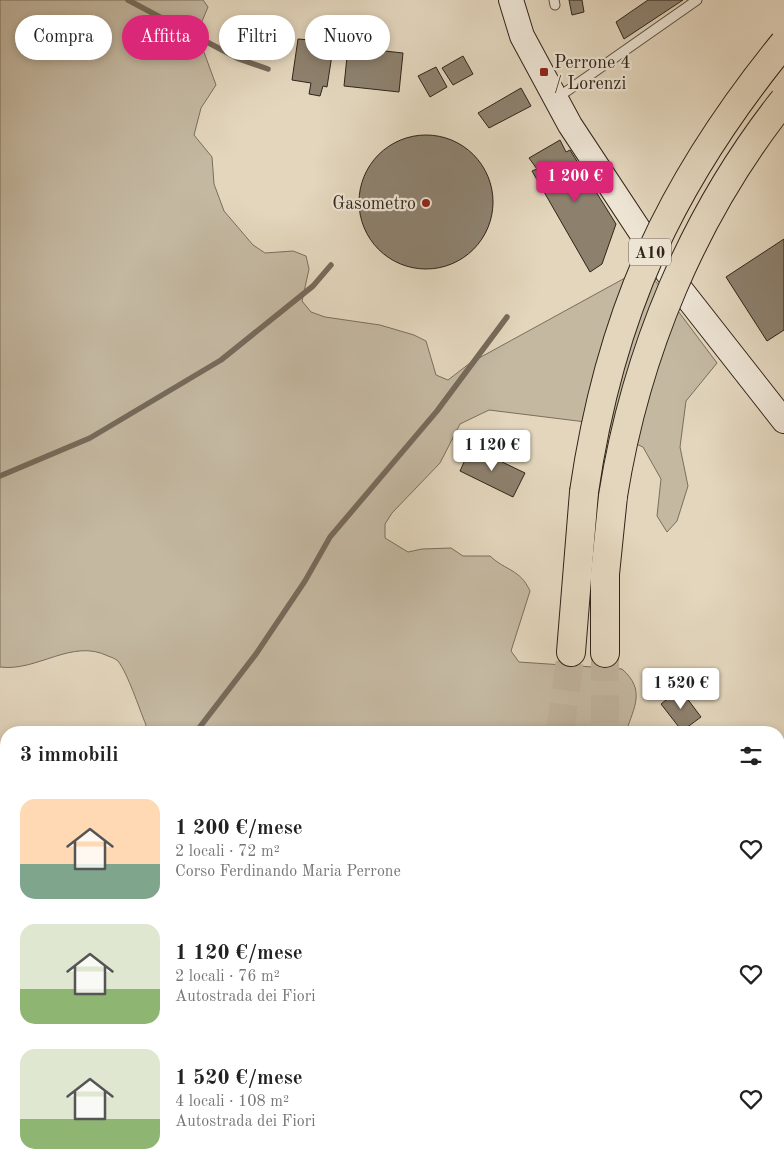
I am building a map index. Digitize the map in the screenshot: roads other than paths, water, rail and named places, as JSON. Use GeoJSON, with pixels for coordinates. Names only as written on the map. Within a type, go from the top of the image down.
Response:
{"type":"FeatureCollection","features":[{"type":"Feature","properties":{"kind":"highway","name":"A10"},"geometry":{"type":"LineString","coordinates":[[571,652],[584,492],[591,447],[610,361],[624,319],[657,237],[677,198],[709,143],[755,79],[784,43]]}},
{"type":"Feature","properties":{"kind":"highway","name":"A10"},"geometry":{"type":"LineString","coordinates":[[605,653],[605,574],[613,496],[634,393],[665,304],[700,231],[748,149],[784,100]]}},
{"type":"Feature","properties":{"kind":"main road"},"geometry":{"type":"LineString","coordinates":[[508,2],[522,36],[555,100],[667,272],[784,421]]}},
{"type":"Feature","properties":{"kind":"lane"},"geometry":{"type":"LineString","coordinates":[[555,100],[697,0]]}},
{"type":"Feature","properties":{"kind":"waterway"},"geometry":{"type":"LineString","coordinates":[[128,0],[239,59],[268,69]]}},
{"type":"Feature","properties":{"kind":"waterway"},"geometry":{"type":"LineString","coordinates":[[0,476],[90,438],[221,360],[313,286],[331,265]]}},
{"type":"Feature","properties":{"kind":"waterway"},"geometry":{"type":"LineString","coordinates":[[201,726],[256,654],[305,581],[330,537],[437,411],[507,317]]}},
{"type":"Feature","properties":{"kind":"tunnel"},"geometry":{"type":"LineString","coordinates":[[561,726],[571,652]]}},
{"type":"Feature","properties":{"kind":"tunnel"},"geometry":{"type":"LineString","coordinates":[[605,653],[605,726]]}},
{"type":"Feature","properties":{"kind":"place","name":"Perrone 4 / Lorenzi"},"geometry":{"type":"Point","coordinates":[544,72]}},
{"type":"Feature","properties":{"kind":"place","name":"Gasometro"},"geometry":{"type":"Point","coordinates":[426,203]}}]}
